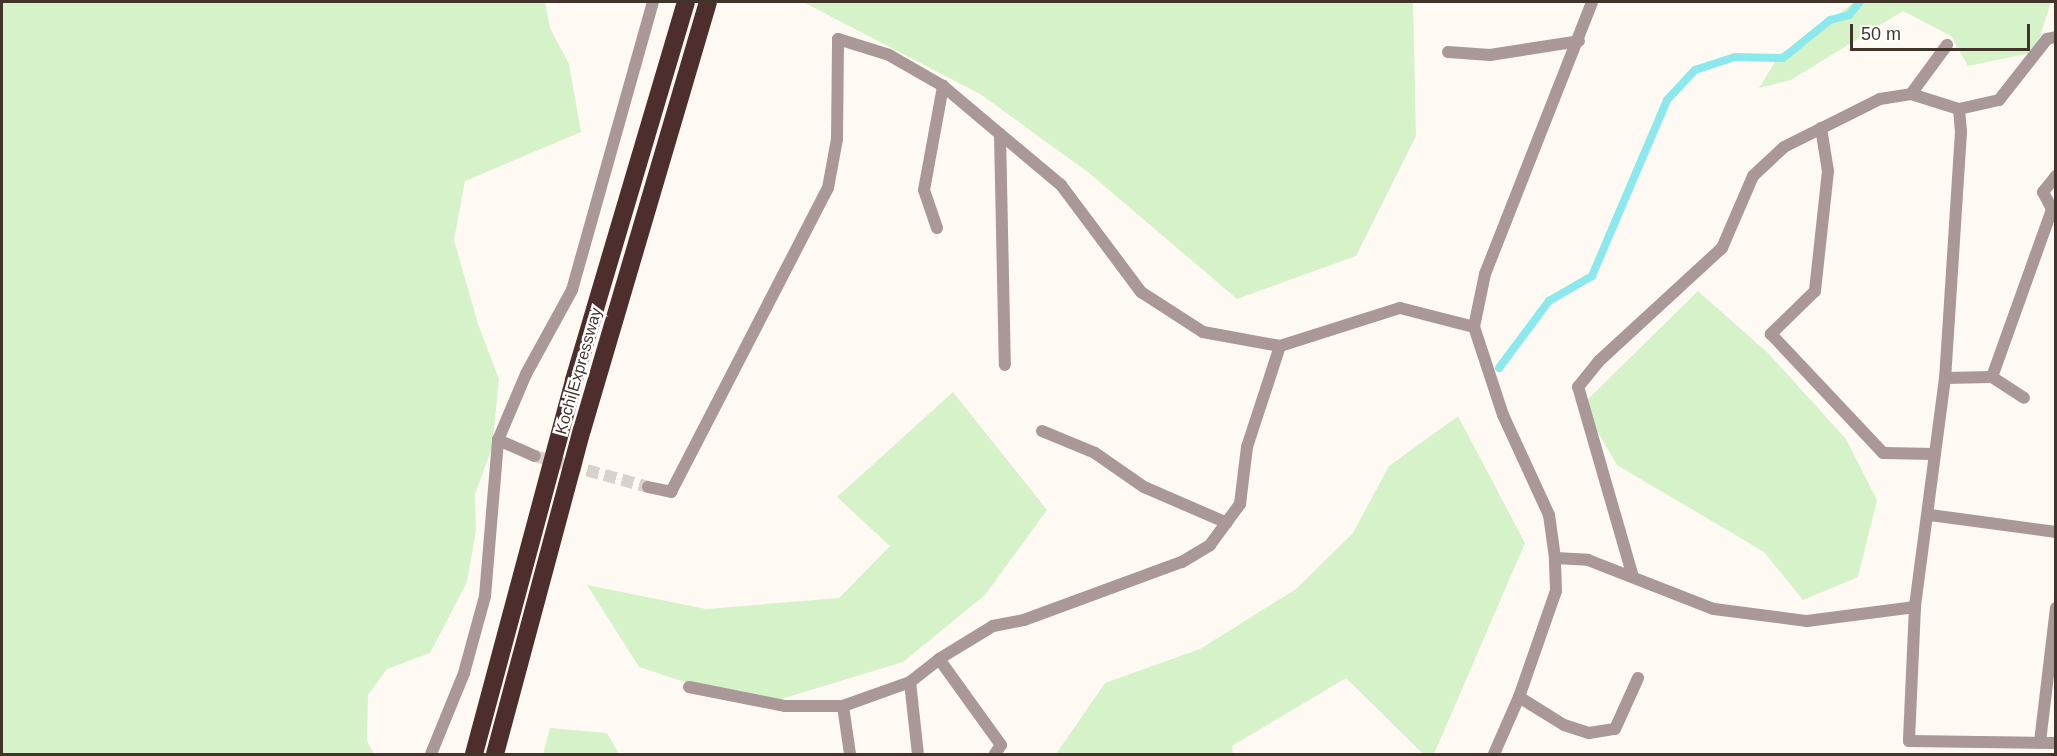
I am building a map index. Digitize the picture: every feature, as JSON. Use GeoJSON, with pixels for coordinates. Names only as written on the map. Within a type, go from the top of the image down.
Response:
{"type":"FeatureCollection","features":[{"type":"Feature","properties":{"kind":"highway","name":"Kochi Expressway"},"geometry":{"type":"LineString","coordinates":[[474,754],[574,380],[686,2]]}},
{"type":"Feature","properties":{"kind":"highway","name":"Kochi Expressway"},"geometry":{"type":"LineString","coordinates":[[495,754],[582,430],[708,2]]}},
{"type":"Feature","properties":{"kind":"street"},"geometry":{"type":"LineString","coordinates":[[431,754],[464,673],[485,596],[498,440],[526,374],[572,290],[653,2]]}},
{"type":"Feature","properties":{"kind":"street"},"geometry":{"type":"LineString","coordinates":[[1494,754],[1519,697],[1556,591],[1555,558],[1549,515],[1503,415],[1474,327],[1485,274],[1580,41],[1592,2]]}},
{"type":"Feature","properties":{"kind":"street"},"geometry":{"type":"LineString","coordinates":[[1633,577],[1578,387],[1599,361],[1722,248],[1753,176],[1784,147],[1880,99],[1911,94],[1959,109],[1999,100],[2047,39],[2055,37]]}},
{"type":"Feature","properties":{"kind":"street"},"geometry":{"type":"LineString","coordinates":[[648,488],[671,492],[828,188],[837,139],[838,39],[889,55],[943,86],[1061,184],[1141,292],[1203,332],[1280,346],[1400,308],[1474,327]]}},
{"type":"Feature","properties":{"kind":"street"},"geometry":{"type":"LineString","coordinates":[[1448,52],[1490,55],[1580,41]]}},
{"type":"Feature","properties":{"kind":"street"},"geometry":{"type":"LineString","coordinates":[[1911,94],[1947,45]]}},
{"type":"Feature","properties":{"kind":"street"},"geometry":{"type":"LineString","coordinates":[[937,228],[924,190],[943,86]]}},
{"type":"Feature","properties":{"kind":"street"},"geometry":{"type":"LineString","coordinates":[[1959,109],[1961,132],[1945,378],[1930,514],[1916,607],[1909,741],[2055,743]]}},
{"type":"Feature","properties":{"kind":"street"},"geometry":{"type":"LineString","coordinates":[[1821,128],[1828,171],[1815,291],[1771,334],[1883,453],[1935,454]]}},
{"type":"Feature","properties":{"kind":"street"},"geometry":{"type":"LineString","coordinates":[[1000,134],[1005,365]]}},
{"type":"Feature","properties":{"kind":"street"},"geometry":{"type":"LineString","coordinates":[[1992,377],[2052,209],[2043,192],[2055,176]]}},
{"type":"Feature","properties":{"kind":"street"},"geometry":{"type":"LineString","coordinates":[[689,687],[785,706],[843,706],[910,682],[939,659],[993,626],[1024,620],[1182,562],[1210,545],[1240,504],[1247,447],[1280,346]]}},
{"type":"Feature","properties":{"kind":"street"},"geometry":{"type":"LineString","coordinates":[[1945,378],[1992,377],[2024,398]]}},
{"type":"Feature","properties":{"kind":"street"},"geometry":{"type":"LineString","coordinates":[[1042,431],[1095,453],[1144,487],[1227,523]]}},
{"type":"Feature","properties":{"kind":"street"},"geometry":{"type":"LineString","coordinates":[[498,440],[535,456]]}},
{"type":"Feature","properties":{"kind":"street"},"geometry":{"type":"LineString","coordinates":[[1930,514],[2055,532]]}},
{"type":"Feature","properties":{"kind":"street"},"geometry":{"type":"LineString","coordinates":[[1555,558],[1588,560],[1714,609],[1807,621],[1916,607]]}},
{"type":"Feature","properties":{"kind":"street"},"geometry":{"type":"LineString","coordinates":[[2040,742],[2055,608]]}},
{"type":"Feature","properties":{"kind":"street"},"geometry":{"type":"LineString","coordinates":[[939,659],[1000,745],[995,754]]}},
{"type":"Feature","properties":{"kind":"street"},"geometry":{"type":"LineString","coordinates":[[1519,697],[1564,725],[1589,733],[1615,729],[1638,678]]}},
{"type":"Feature","properties":{"kind":"street"},"geometry":{"type":"LineString","coordinates":[[910,682],[918,754]]}},
{"type":"Feature","properties":{"kind":"street"},"geometry":{"type":"LineString","coordinates":[[843,706],[850,754]]}},
{"type":"Feature","properties":{"kind":"green space"},"geometry":{"type":"Polygon","coordinates":[[[2,2],[545,2],[550,28],[569,64],[581,132],[465,181],[454,240],[478,324],[499,379],[492,448],[475,494],[476,530],[467,582],[430,653],[387,669],[368,695],[367,741],[374,754],[2,754],[2,2]]]}},
{"type":"Feature","properties":{"kind":"green space"},"geometry":{"type":"Polygon","coordinates":[[[803,2],[1413,2],[1416,136],[1356,256],[1237,299],[1089,173],[980,94],[803,2]]]}},
{"type":"Feature","properties":{"kind":"green space"},"geometry":{"type":"Polygon","coordinates":[[[1854,2],[2051,2],[2035,52],[1968,66],[1951,36],[1903,11],[1791,80],[1759,88],[1780,54],[1823,28],[1854,2]]]}},
{"type":"Feature","properties":{"kind":"green space"},"geometry":{"type":"Polygon","coordinates":[[[1698,291],[1769,354],[1846,439],[1877,500],[1858,577],[1803,600],[1764,552],[1617,465],[1582,405],[1698,291]]]}},
{"type":"Feature","properties":{"kind":"green space"},"geometry":{"type":"Polygon","coordinates":[[[953,392],[1047,510],[985,595],[903,662],[758,706],[639,667],[587,585],[706,609],[839,598],[890,546],[837,497],[953,392]]]}},
{"type":"Feature","properties":{"kind":"green space"},"geometry":{"type":"Polygon","coordinates":[[[1458,416],[1525,543],[1434,754],[1423,754],[1346,678],[1232,746],[1233,754],[1056,754],[1105,683],[1200,649],[1296,589],[1353,533],[1389,466],[1458,416]]]}},
{"type":"Feature","properties":{"kind":"green space"},"geometry":{"type":"Polygon","coordinates":[[[550,728],[607,733],[619,754],[543,754],[550,728]]]}},
{"type":"Feature","properties":{"kind":"waterway"},"geometry":{"type":"LineString","coordinates":[[1499,368],[1549,301],[1592,276],[1667,100],[1695,70],[1735,57],[1783,58],[1830,20],[1849,15],[1860,2]]}},
{"type":"Feature","properties":{"kind":"tunnel"},"geometry":{"type":"LineString","coordinates":[[535,456],[648,487]]}}]}
